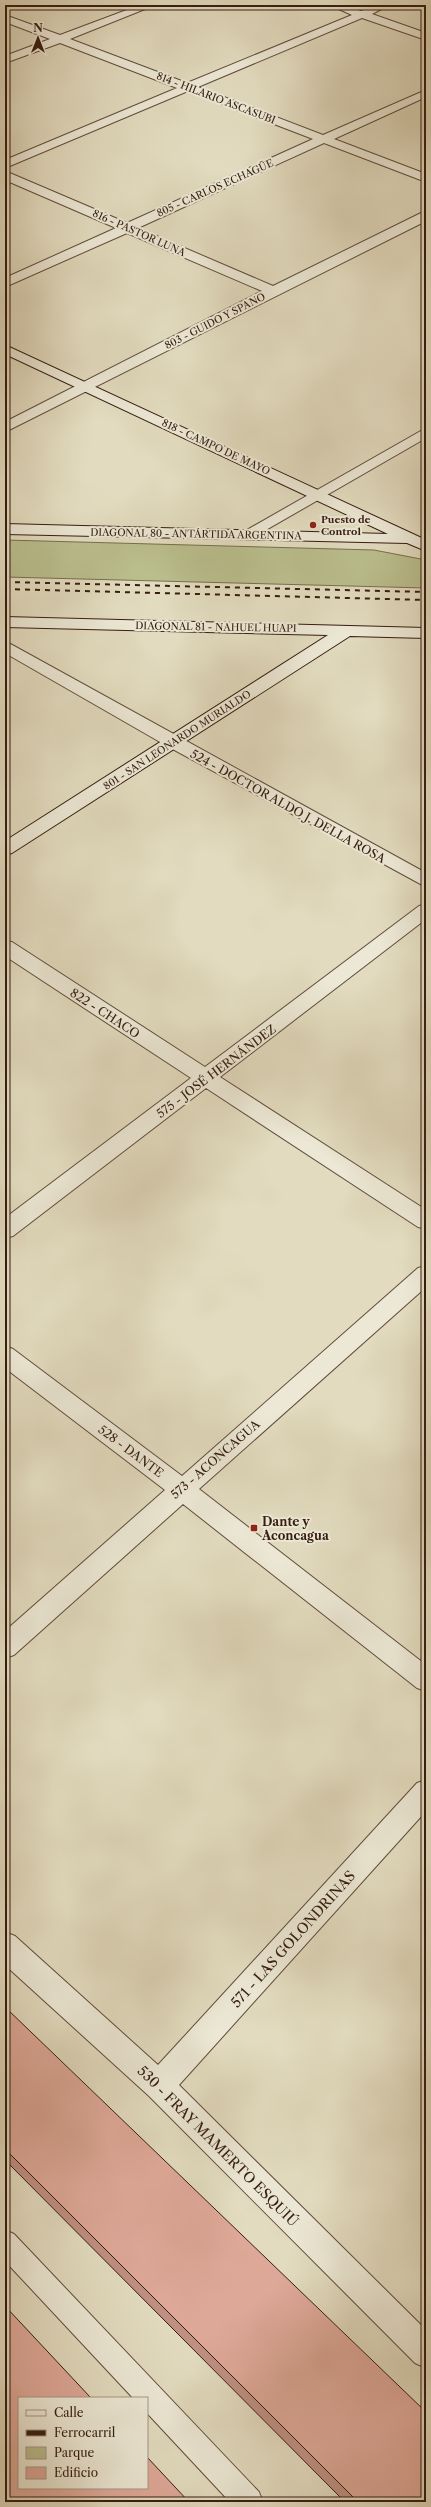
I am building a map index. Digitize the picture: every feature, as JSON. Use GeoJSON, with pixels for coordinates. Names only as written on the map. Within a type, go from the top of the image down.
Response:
{"type":"FeatureCollection","features":[{"type":"Feature","properties":{"kind":"street"},"geometry":{"type":"LineString","coordinates":[[5,60],[150,5]]}},
{"type":"Feature","properties":{"kind":"street"},"geometry":{"type":"LineString","coordinates":[[335,5],[426,37]]}},
{"type":"Feature","properties":{"kind":"street"},"geometry":{"type":"LineString","coordinates":[[5,164],[384,5]]}},
{"type":"Feature","properties":{"kind":"street","name":"814 - HILARIO ASCASUBI"},"geometry":{"type":"LineString","coordinates":[[5,18],[426,178]]}},
{"type":"Feature","properties":{"kind":"street","name":"805 - CARLOS ECHAGÜE"},"geometry":{"type":"LineString","coordinates":[[5,283],[426,93]]}},
{"type":"Feature","properties":{"kind":"street","name":"816 - PASTOR LUNA"},"geometry":{"type":"LineString","coordinates":[[5,175],[273,291]]}},
{"type":"Feature","properties":{"kind":"street","name":"803 - GUIDO Y SPANO"},"geometry":{"type":"LineString","coordinates":[[5,428],[273,291],[426,216]]}},
{"type":"Feature","properties":{"kind":"street","name":"818 - CAMPO DE MAYO"},"geometry":{"type":"LineString","coordinates":[[5,349],[318,494],[419,539],[426,546]]}},
{"type":"Feature","properties":{"kind":"street"},"geometry":{"type":"LineString","coordinates":[[246,535],[426,432]]}},
{"type":"Feature","properties":{"kind":"street","name":"DIAGONAL 80 - ANTÁRTIDA ARGENTINA"},"geometry":{"type":"LineString","coordinates":[[5,529],[419,539]]}},
{"type":"Feature","properties":{"kind":"street","name":"DIAGONAL 81 - NAHUEL HUAPI"},"geometry":{"type":"LineString","coordinates":[[5,622],[426,633]]}},
{"type":"Feature","properties":{"kind":"street","name":"801 - SAN LEONARDO MURIALDO"},"geometry":{"type":"LineString","coordinates":[[5,849],[348,630]]}},
{"type":"Feature","properties":{"kind":"street","name":"524 - DOCTOR ALDO J. DELLA ROSA"},"geometry":{"type":"LineString","coordinates":[[5,646],[173,742],[426,881]]}},
{"type":"Feature","properties":{"kind":"street","name":"575 - JOSÉ HERNÁNDEZ"},"geometry":{"type":"LineString","coordinates":[[5,1230],[426,910]]}},
{"type":"Feature","properties":{"kind":"street","name":"822 - CHACO"},"geometry":{"type":"LineString","coordinates":[[5,947],[205,1079],[426,1221]]}},
{"type":"Feature","properties":{"kind":"street","name":"573 - ACONCAGUA"},"geometry":{"type":"LineString","coordinates":[[5,1647],[181,1488],[426,1274]]}},
{"type":"Feature","properties":{"kind":"street","name":"528 - DANTE"},"geometry":{"type":"LineString","coordinates":[[5,1356],[181,1488],[426,1680]]}},
{"type":"Feature","properties":{"kind":"street","name":"571 - LAS GOLONDRINAS"},"geometry":{"type":"LineString","coordinates":[[159,2086],[426,1792]]}},
{"type":"Feature","properties":{"kind":"street","name":"530 - FRAY MAMERTO ESQUIÚ"},"geometry":{"type":"LineString","coordinates":[[5,1946],[159,2086],[426,2352]]}},
{"type":"Feature","properties":{"kind":"lane"},"geometry":{"type":"LineString","coordinates":[[5,2243],[249,2502]]}},
{"type":"Feature","properties":{"kind":"green space"},"geometry":{"type":"Polygon","coordinates":[[[5,540],[374,550],[426,560],[426,588],[5,577],[5,540]]]}},
{"type":"Feature","properties":{"kind":"building"},"geometry":{"type":"Polygon","coordinates":[[[5,2007],[426,2412],[426,2502],[358,2502],[5,2149],[5,2007]]]}},
{"type":"Feature","properties":{"kind":"building"},"geometry":{"type":"Polygon","coordinates":[[[5,2306],[90,2397],[18,2397],[18,2489],[148,2489],[148,2458],[189,2502],[5,2502],[5,2306]]]}},
{"type":"Feature","properties":{"kind":"railway"},"geometry":{"type":"LineString","coordinates":[[5,582],[426,592]]}},
{"type":"Feature","properties":{"kind":"railway"},"geometry":{"type":"LineString","coordinates":[[5,589],[426,600]]}},
{"type":"Feature","properties":{"kind":"place","name":"Puesto de Control"},"geometry":{"type":"Point","coordinates":[313,525]}},
{"type":"Feature","properties":{"kind":"place","name":"Dante y Aconcagua"},"geometry":{"type":"Point","coordinates":[254,1528]}}]}
